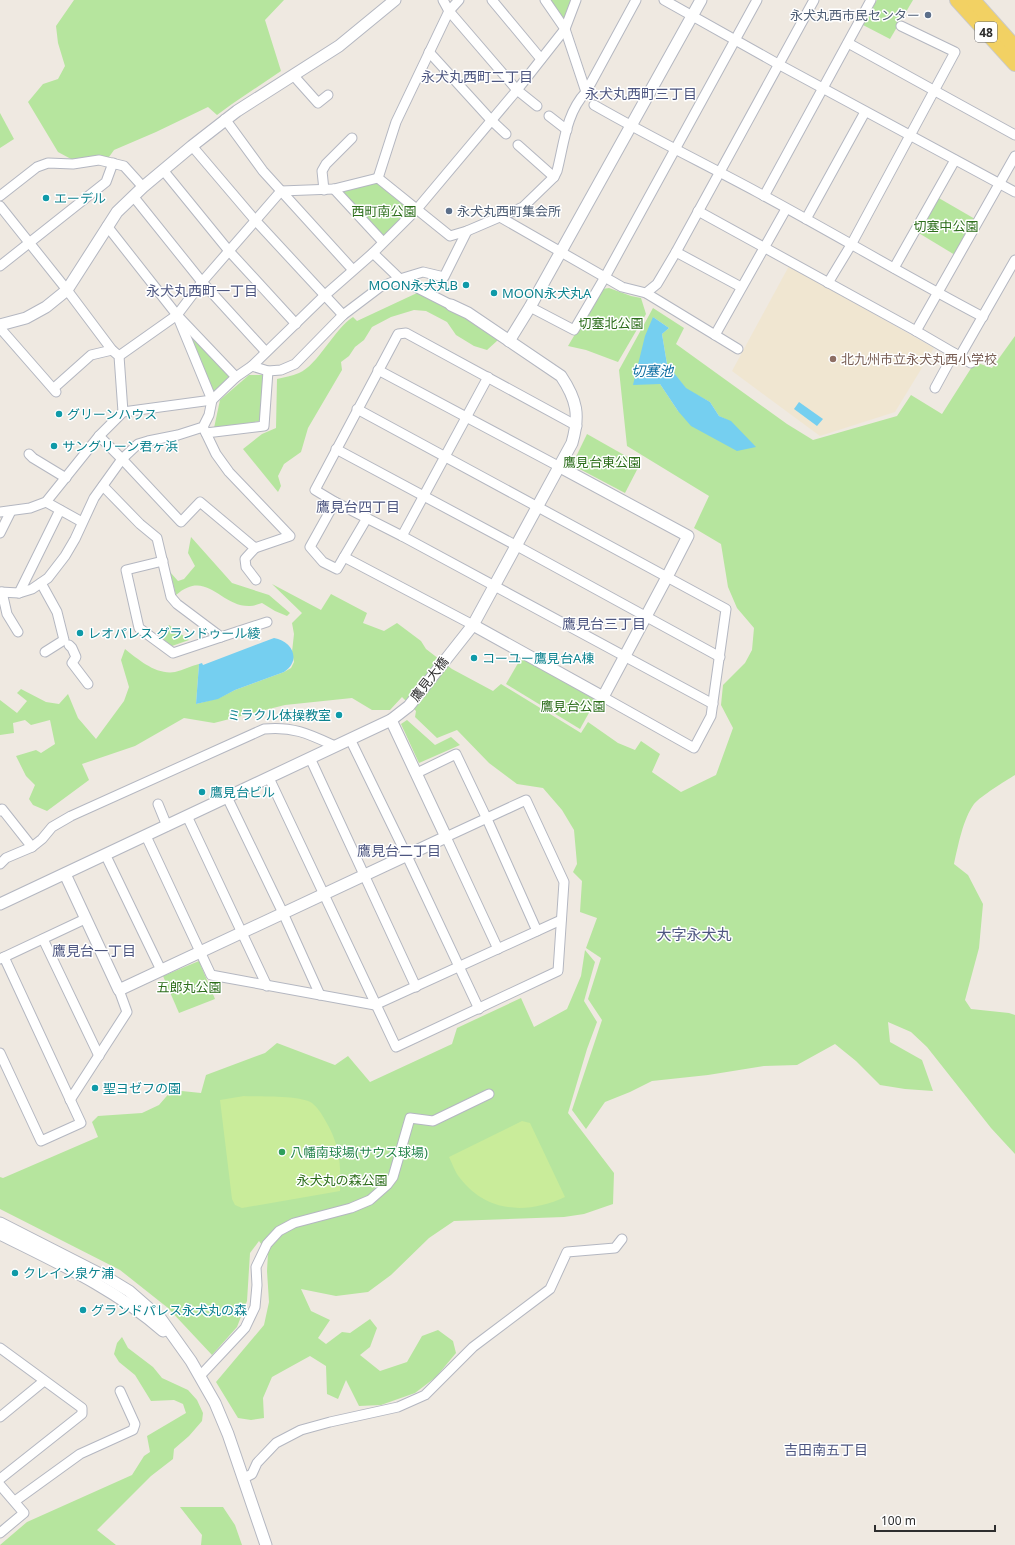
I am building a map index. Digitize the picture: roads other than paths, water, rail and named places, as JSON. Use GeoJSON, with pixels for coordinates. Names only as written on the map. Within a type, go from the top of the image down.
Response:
{"type":"FeatureCollection","features":[{"type":"Feature","properties":{"kind":"main road","name":"48"},"geometry":{"type":"LineString","coordinates":[[957,0],[1015,64]]}},
{"type":"Feature","properties":{"kind":"main road","name":"48"},"geometry":{"type":"LineString","coordinates":[[973,0],[1015,47]]}},
{"type":"Feature","properties":{"kind":"street"},"geometry":{"type":"LineString","coordinates":[[112,350],[91,355],[55,390],[0,327],[26,318],[46,307],[67,290],[117,212],[163,170],[236,111],[339,46],[395,0]]}},
{"type":"Feature","properties":{"kind":"street"},"geometry":{"type":"LineString","coordinates":[[443,0],[449,10],[517,90],[537,106]]}},
{"type":"Feature","properties":{"kind":"street"},"geometry":{"type":"LineString","coordinates":[[378,178],[396,122],[449,10],[459,0]]}},
{"type":"Feature","properties":{"kind":"street"},"geometry":{"type":"LineString","coordinates":[[492,0],[541,59]]}},
{"type":"Feature","properties":{"kind":"street"},"geometry":{"type":"LineString","coordinates":[[545,0],[565,29],[586,92]]}},
{"type":"Feature","properties":{"kind":"street"},"geometry":{"type":"LineString","coordinates":[[0,512],[30,508],[46,502],[99,436],[123,412],[212,400],[236,377],[252,366],[324,296],[373,253],[418,209],[517,90],[565,29],[576,0]]}},
{"type":"Feature","properties":{"kind":"street"},"geometry":{"type":"LineString","coordinates":[[378,178],[450,236],[467,231],[523,207],[554,177],[557,171],[570,118],[586,92],[636,0]]}},
{"type":"Feature","properties":{"kind":"street"},"geometry":{"type":"LineString","coordinates":[[664,0],[778,64],[1015,192]]}},
{"type":"Feature","properties":{"kind":"street"},"geometry":{"type":"LineString","coordinates":[[509,341],[561,252],[701,0]]}},
{"type":"Feature","properties":{"kind":"street"},"geometry":{"type":"LineString","coordinates":[[530,307],[574,330],[605,277],[757,0]]}},
{"type":"Feature","properties":{"kind":"street"},"geometry":{"type":"LineString","coordinates":[[646,293],[657,284],[676,252],[814,0]]}},
{"type":"Feature","properties":{"kind":"street"},"geometry":{"type":"LineString","coordinates":[[764,196],[871,0]]}},
{"type":"Feature","properties":{"kind":"street"},"geometry":{"type":"LineString","coordinates":[[828,283],[851,245],[955,52],[901,26]]}},
{"type":"Feature","properties":{"kind":"street"},"geometry":{"type":"LineString","coordinates":[[848,43],[1015,134]]}},
{"type":"Feature","properties":{"kind":"street"},"geometry":{"type":"LineString","coordinates":[[429,52],[491,120],[506,134]]}},
{"type":"Feature","properties":{"kind":"street"},"geometry":{"type":"LineString","coordinates":[[293,75],[318,103],[328,95]]}},
{"type":"Feature","properties":{"kind":"street"},"geometry":{"type":"LineString","coordinates":[[594,105],[720,172],[983,317]]}},
{"type":"Feature","properties":{"kind":"street"},"geometry":{"type":"LineString","coordinates":[[806,220],[866,112]]}},
{"type":"Feature","properties":{"kind":"street"},"geometry":{"type":"LineString","coordinates":[[549,116],[567,130]]}},
{"type":"Feature","properties":{"kind":"street"},"geometry":{"type":"LineString","coordinates":[[226,119],[263,171],[353,270]]}},
{"type":"Feature","properties":{"kind":"street"},"geometry":{"type":"LineString","coordinates":[[352,138],[326,164],[322,171],[329,189],[383,242]]}},
{"type":"Feature","properties":{"kind":"street"},"geometry":{"type":"LineString","coordinates":[[518,145],[554,177]]}},
{"type":"Feature","properties":{"kind":"street"},"geometry":{"type":"LineString","coordinates":[[192,146],[255,220],[342,315]]}},
{"type":"Feature","properties":{"kind":"street"},"geometry":{"type":"LineString","coordinates":[[916,331],[1015,156]]}},
{"type":"Feature","properties":{"kind":"street"},"geometry":{"type":"LineString","coordinates":[[0,196],[37,167],[48,163],[73,164],[99,160],[113,163],[124,166],[143,187]]}},
{"type":"Feature","properties":{"kind":"street"},"geometry":{"type":"LineString","coordinates":[[894,268],[954,160]]}},
{"type":"Feature","properties":{"kind":"street"},"geometry":{"type":"LineString","coordinates":[[0,266],[106,182],[113,163]]}},
{"type":"Feature","properties":{"kind":"street"},"geometry":{"type":"LineString","coordinates":[[163,170],[229,251],[296,324]]}},
{"type":"Feature","properties":{"kind":"street"},"geometry":{"type":"LineString","coordinates":[[119,356],[177,315],[202,282],[280,191],[329,189],[378,178]]}},
{"type":"Feature","properties":{"kind":"street"},"geometry":{"type":"LineString","coordinates":[[133,196],[202,282],[266,352]]}},
{"type":"Feature","properties":{"kind":"street"},"geometry":{"type":"LineString","coordinates":[[0,206],[30,242],[112,350],[119,356],[123,412]]}},
{"type":"Feature","properties":{"kind":"street"},"geometry":{"type":"LineString","coordinates":[[715,335],[786,209]]}},
{"type":"Feature","properties":{"kind":"street"},"geometry":{"type":"LineString","coordinates":[[698,211],[916,331],[971,363]]}},
{"type":"Feature","properties":{"kind":"street"},"geometry":{"type":"LineString","coordinates":[[500,217],[622,287],[646,293],[738,349]]}},
{"type":"Feature","properties":{"kind":"street"},"geometry":{"type":"LineString","coordinates":[[107,226],[177,315],[236,377]]}},
{"type":"Feature","properties":{"kind":"street"},"geometry":{"type":"LineString","coordinates":[[252,366],[268,371],[281,370],[295,364],[342,315],[380,287],[423,272],[444,277],[467,231]]}},
{"type":"Feature","properties":{"kind":"street"},"geometry":{"type":"LineString","coordinates":[[676,252],[741,287]]}},
{"type":"Feature","properties":{"kind":"street"},"geometry":{"type":"LineString","coordinates":[[373,253],[400,279],[468,313],[561,376],[570,391],[576,406],[577,426]]}},
{"type":"Feature","properties":{"kind":"street"},"geometry":{"type":"LineString","coordinates":[[935,388],[983,317],[1014,263]]}},
{"type":"Feature","properties":{"kind":"street"},"geometry":{"type":"LineString","coordinates":[[177,315],[212,400],[204,430],[216,454],[229,472],[290,536],[255,548],[245,559],[246,567],[256,580]]}},
{"type":"Feature","properties":{"kind":"street"},"geometry":{"type":"LineString","coordinates":[[577,426],[406,333],[398,334],[315,490],[334,502],[402,536],[713,704]]}},
{"type":"Feature","properties":{"kind":"street"},"geometry":{"type":"LineString","coordinates":[[378,370],[688,536],[603,697]]}},
{"type":"Feature","properties":{"kind":"street"},"geometry":{"type":"LineString","coordinates":[[18,632],[7,614],[1,592],[19,593],[32,589],[48,578],[65,556],[94,498],[122,459],[138,444],[148,441],[204,430],[264,426],[268,371]]}},
{"type":"Feature","properties":{"kind":"street"},"geometry":{"type":"LineString","coordinates":[[402,536],[488,378]]}},
{"type":"Feature","properties":{"kind":"street"},"geometry":{"type":"LineString","coordinates":[[344,557],[473,625],[694,748],[711,716],[726,609],[357,409]]}},
{"type":"Feature","properties":{"kind":"street","name":"鷹見大橋"},"geometry":{"type":"LineString","coordinates":[[0,904],[106,856],[187,816],[391,720],[408,706],[473,625],[560,467],[572,443],[577,426]]}},
{"type":"Feature","properties":{"kind":"street"},"geometry":{"type":"LineString","coordinates":[[99,436],[181,522],[200,502],[255,548]]}},
{"type":"Feature","properties":{"kind":"street"},"geometry":{"type":"LineString","coordinates":[[336,450],[517,546],[720,657]]}},
{"type":"Feature","properties":{"kind":"street"},"geometry":{"type":"LineString","coordinates":[[29,454],[66,478]]}},
{"type":"Feature","properties":{"kind":"street"},"geometry":{"type":"LineString","coordinates":[[103,486],[140,524],[157,538],[171,598],[221,637]]}},
{"type":"Feature","properties":{"kind":"street"},"geometry":{"type":"LineString","coordinates":[[46,502],[82,522]]}},
{"type":"Feature","properties":{"kind":"street"},"geometry":{"type":"LineString","coordinates":[[334,502],[310,547],[322,562],[337,569],[367,518]]}},
{"type":"Feature","properties":{"kind":"street"},"geometry":{"type":"LineString","coordinates":[[19,593],[60,510]]}},
{"type":"Feature","properties":{"kind":"street"},"geometry":{"type":"LineString","coordinates":[[0,533],[11,511]]}},
{"type":"Feature","properties":{"kind":"street"},"geometry":{"type":"LineString","coordinates":[[163,561],[126,570],[139,628],[172,653],[267,622]]}},
{"type":"Feature","properties":{"kind":"street"},"geometry":{"type":"LineString","coordinates":[[41,583],[56,612],[64,640],[45,652]]}},
{"type":"Feature","properties":{"kind":"street"},"geometry":{"type":"LineString","coordinates":[[69,645],[76,657],[72,663],[88,684]]}},
{"type":"Feature","properties":{"kind":"street"},"geometry":{"type":"LineString","coordinates":[[391,720],[498,948]]}},
{"type":"Feature","properties":{"kind":"street"},"geometry":{"type":"LineString","coordinates":[[0,864],[6,858],[32,847],[42,839],[52,827],[71,816],[264,728],[280,727],[299,731],[335,746]]}},
{"type":"Feature","properties":{"kind":"street"},"geometry":{"type":"LineString","coordinates":[[350,739],[479,1009]]}},
{"type":"Feature","properties":{"kind":"street"},"geometry":{"type":"LineString","coordinates":[[417,773],[456,754],[537,931]]}},
{"type":"Feature","properties":{"kind":"street"},"geometry":{"type":"LineString","coordinates":[[310,758],[416,987]]}},
{"type":"Feature","properties":{"kind":"street"},"geometry":{"type":"LineString","coordinates":[[119,990],[242,932],[324,894],[365,875],[407,856],[446,837],[487,819],[526,800],[564,882],[558,971],[396,1047],[375,1005],[324,894],[268,778]]}},
{"type":"Feature","properties":{"kind":"street"},"geometry":{"type":"LineString","coordinates":[[227,797],[283,913],[320,995]]}},
{"type":"Feature","properties":{"kind":"street"},"geometry":{"type":"LineString","coordinates":[[158,804],[167,826]]}},
{"type":"Feature","properties":{"kind":"street"},"geometry":{"type":"LineString","coordinates":[[0,811],[2,809],[32,847]]}},
{"type":"Feature","properties":{"kind":"street"},"geometry":{"type":"LineString","coordinates":[[187,816],[267,986]]}},
{"type":"Feature","properties":{"kind":"street"},"geometry":{"type":"LineString","coordinates":[[146,836],[211,975],[375,1005],[561,920]]}},
{"type":"Feature","properties":{"kind":"street"},"geometry":{"type":"LineString","coordinates":[[106,856],[161,970]]}},
{"type":"Feature","properties":{"kind":"street"},"geometry":{"type":"LineString","coordinates":[[65,874],[119,990],[127,1012],[100,1056],[70,1100]]}},
{"type":"Feature","properties":{"kind":"street"},"geometry":{"type":"LineString","coordinates":[[0,1053],[41,1141],[81,1123],[2,958],[85,919]]}},
{"type":"Feature","properties":{"kind":"street"},"geometry":{"type":"LineString","coordinates":[[43,939],[100,1056]]}},
{"type":"Feature","properties":{"kind":"street"},"geometry":{"type":"LineString","coordinates":[[200,1376],[246,1328],[254,1307],[257,1285],[256,1267],[267,1244],[279,1231],[294,1223],[351,1208],[370,1200],[394,1177],[410,1118],[432,1120],[489,1094]]}},
{"type":"Feature","properties":{"kind":"street"},"geometry":{"type":"LineString","coordinates":[[0,1223],[100,1273],[129,1291],[161,1319],[191,1360],[221,1415],[266,1545]]}},
{"type":"Feature","properties":{"kind":"street"},"geometry":{"type":"LineString","coordinates":[[0,1234],[126,1301],[167,1334],[191,1360]]}},
{"type":"Feature","properties":{"kind":"street"},"geometry":{"type":"LineString","coordinates":[[244,1478],[252,1474],[257,1462],[276,1443],[301,1430],[398,1407],[425,1395],[473,1347],[550,1289],[567,1252],[615,1248],[622,1239]]}},
{"type":"Feature","properties":{"kind":"street"},"geometry":{"type":"LineString","coordinates":[[0,1479],[82,1414],[82,1408],[2,1352]]}},
{"type":"Feature","properties":{"kind":"street"},"geometry":{"type":"LineString","coordinates":[[0,1417],[44,1381]]}},
{"type":"Feature","properties":{"kind":"street"},"geometry":{"type":"LineString","coordinates":[[15,1501],[80,1454],[133,1430],[135,1424],[120,1391]]}},
{"type":"Feature","properties":{"kind":"street"},"geometry":{"type":"LineString","coordinates":[[0,1484],[24,1513],[0,1533]]}},
{"type":"Feature","properties":{"kind":"water","name":"切塞池"},"geometry":{"type":"Polygon","coordinates":[[[653,317],[669,328],[662,334],[667,364],[686,388],[710,402],[719,416],[731,421],[756,447],[737,451],[691,426],[678,411],[660,384],[633,385],[645,336],[653,317]]]}},
{"type":"Feature","properties":{"kind":"water"},"geometry":{"type":"Polygon","coordinates":[[[799,402],[823,419],[817,426],[794,409],[799,402]]]}},
{"type":"Feature","properties":{"kind":"water"},"geometry":{"type":"Polygon","coordinates":[[[274,638],[286,643],[292,652],[293,662],[284,672],[235,690],[218,699],[196,704],[199,664],[202,663],[203,665],[274,638]]]}},
{"type":"Feature","properties":{"kind":"place","name":"永犬丸西市民センター"},"geometry":{"type":"Point","coordinates":[928,15]}},
{"type":"Feature","properties":{"kind":"place","name":"エーデル"},"geometry":{"type":"Point","coordinates":[46,198]}},
{"type":"Feature","properties":{"kind":"place","name":"永犬丸西町集会所"},"geometry":{"type":"Point","coordinates":[449,211]}},
{"type":"Feature","properties":{"kind":"place","name":"MOON永犬丸B"},"geometry":{"type":"Point","coordinates":[466,285]}},
{"type":"Feature","properties":{"kind":"place","name":"MOON永犬丸A"},"geometry":{"type":"Point","coordinates":[494,293]}},
{"type":"Feature","properties":{"kind":"place","name":"北九州市立永犬丸西小学校"},"geometry":{"type":"Point","coordinates":[833,359]}},
{"type":"Feature","properties":{"kind":"place","name":"グリーンハウス"},"geometry":{"type":"Point","coordinates":[59,414]}},
{"type":"Feature","properties":{"kind":"place","name":"サングリーン君ヶ浜"},"geometry":{"type":"Point","coordinates":[54,446]}},
{"type":"Feature","properties":{"kind":"place","name":"レオパレス グランドゥール綾"},"geometry":{"type":"Point","coordinates":[80,633]}},
{"type":"Feature","properties":{"kind":"place","name":"コーユー鷹見台A棟"},"geometry":{"type":"Point","coordinates":[474,658]}},
{"type":"Feature","properties":{"kind":"place","name":"ミラクル体操教室"},"geometry":{"type":"Point","coordinates":[339,715]}},
{"type":"Feature","properties":{"kind":"place","name":"鷹見台ビル"},"geometry":{"type":"Point","coordinates":[202,792]}},
{"type":"Feature","properties":{"kind":"place","name":"聖ヨゼフの園"},"geometry":{"type":"Point","coordinates":[95,1088]}},
{"type":"Feature","properties":{"kind":"place","name":"八幡南球場(サウス球場)"},"geometry":{"type":"Point","coordinates":[282,1152]}},
{"type":"Feature","properties":{"kind":"place","name":"クレイン泉ケ浦"},"geometry":{"type":"Point","coordinates":[15,1273]}},
{"type":"Feature","properties":{"kind":"place","name":"グランドパレス永犬丸の森"},"geometry":{"type":"Point","coordinates":[83,1310]}},
{"type":"Feature","properties":{"kind":"district","name":"永犬丸西町二丁目"},"geometry":{"type":"Point","coordinates":[477,76]}},
{"type":"Feature","properties":{"kind":"district","name":"永犬丸西町三丁目"},"geometry":{"type":"Point","coordinates":[641,93]}},
{"type":"Feature","properties":{"kind":"district","name":"永犬丸西町一丁目"},"geometry":{"type":"Point","coordinates":[202,290]}},
{"type":"Feature","properties":{"kind":"district","name":"鷹見台四丁目"},"geometry":{"type":"Point","coordinates":[358,506]}},
{"type":"Feature","properties":{"kind":"district","name":"鷹見台三丁目"},"geometry":{"type":"Point","coordinates":[604,623]}},
{"type":"Feature","properties":{"kind":"district","name":"鷹見台二丁目"},"geometry":{"type":"Point","coordinates":[399,850]}},
{"type":"Feature","properties":{"kind":"district","name":"大字永犬丸"},"geometry":{"type":"Point","coordinates":[694,934]}},
{"type":"Feature","properties":{"kind":"district","name":"鷹見台一丁目"},"geometry":{"type":"Point","coordinates":[94,950]}},
{"type":"Feature","properties":{"kind":"district","name":"吉田南五丁目"},"geometry":{"type":"Point","coordinates":[826,1449]}},
{"type":"Feature","properties":{"kind":"park label","name":"西町南公園"},"geometry":{"type":"Point","coordinates":[384,211]}},
{"type":"Feature","properties":{"kind":"park label","name":"切塞中公園"},"geometry":{"type":"Point","coordinates":[946,226]}},
{"type":"Feature","properties":{"kind":"park label","name":"切塞北公園"},"geometry":{"type":"Point","coordinates":[611,323]}},
{"type":"Feature","properties":{"kind":"park label","name":"鷹見台東公園"},"geometry":{"type":"Point","coordinates":[602,462]}},
{"type":"Feature","properties":{"kind":"park label","name":"鷹見台公園"},"geometry":{"type":"Point","coordinates":[573,706]}},
{"type":"Feature","properties":{"kind":"park label","name":"五郎丸公園"},"geometry":{"type":"Point","coordinates":[189,987]}},
{"type":"Feature","properties":{"kind":"park label","name":"永犬丸の森公園"},"geometry":{"type":"Point","coordinates":[342,1180]}}]}
